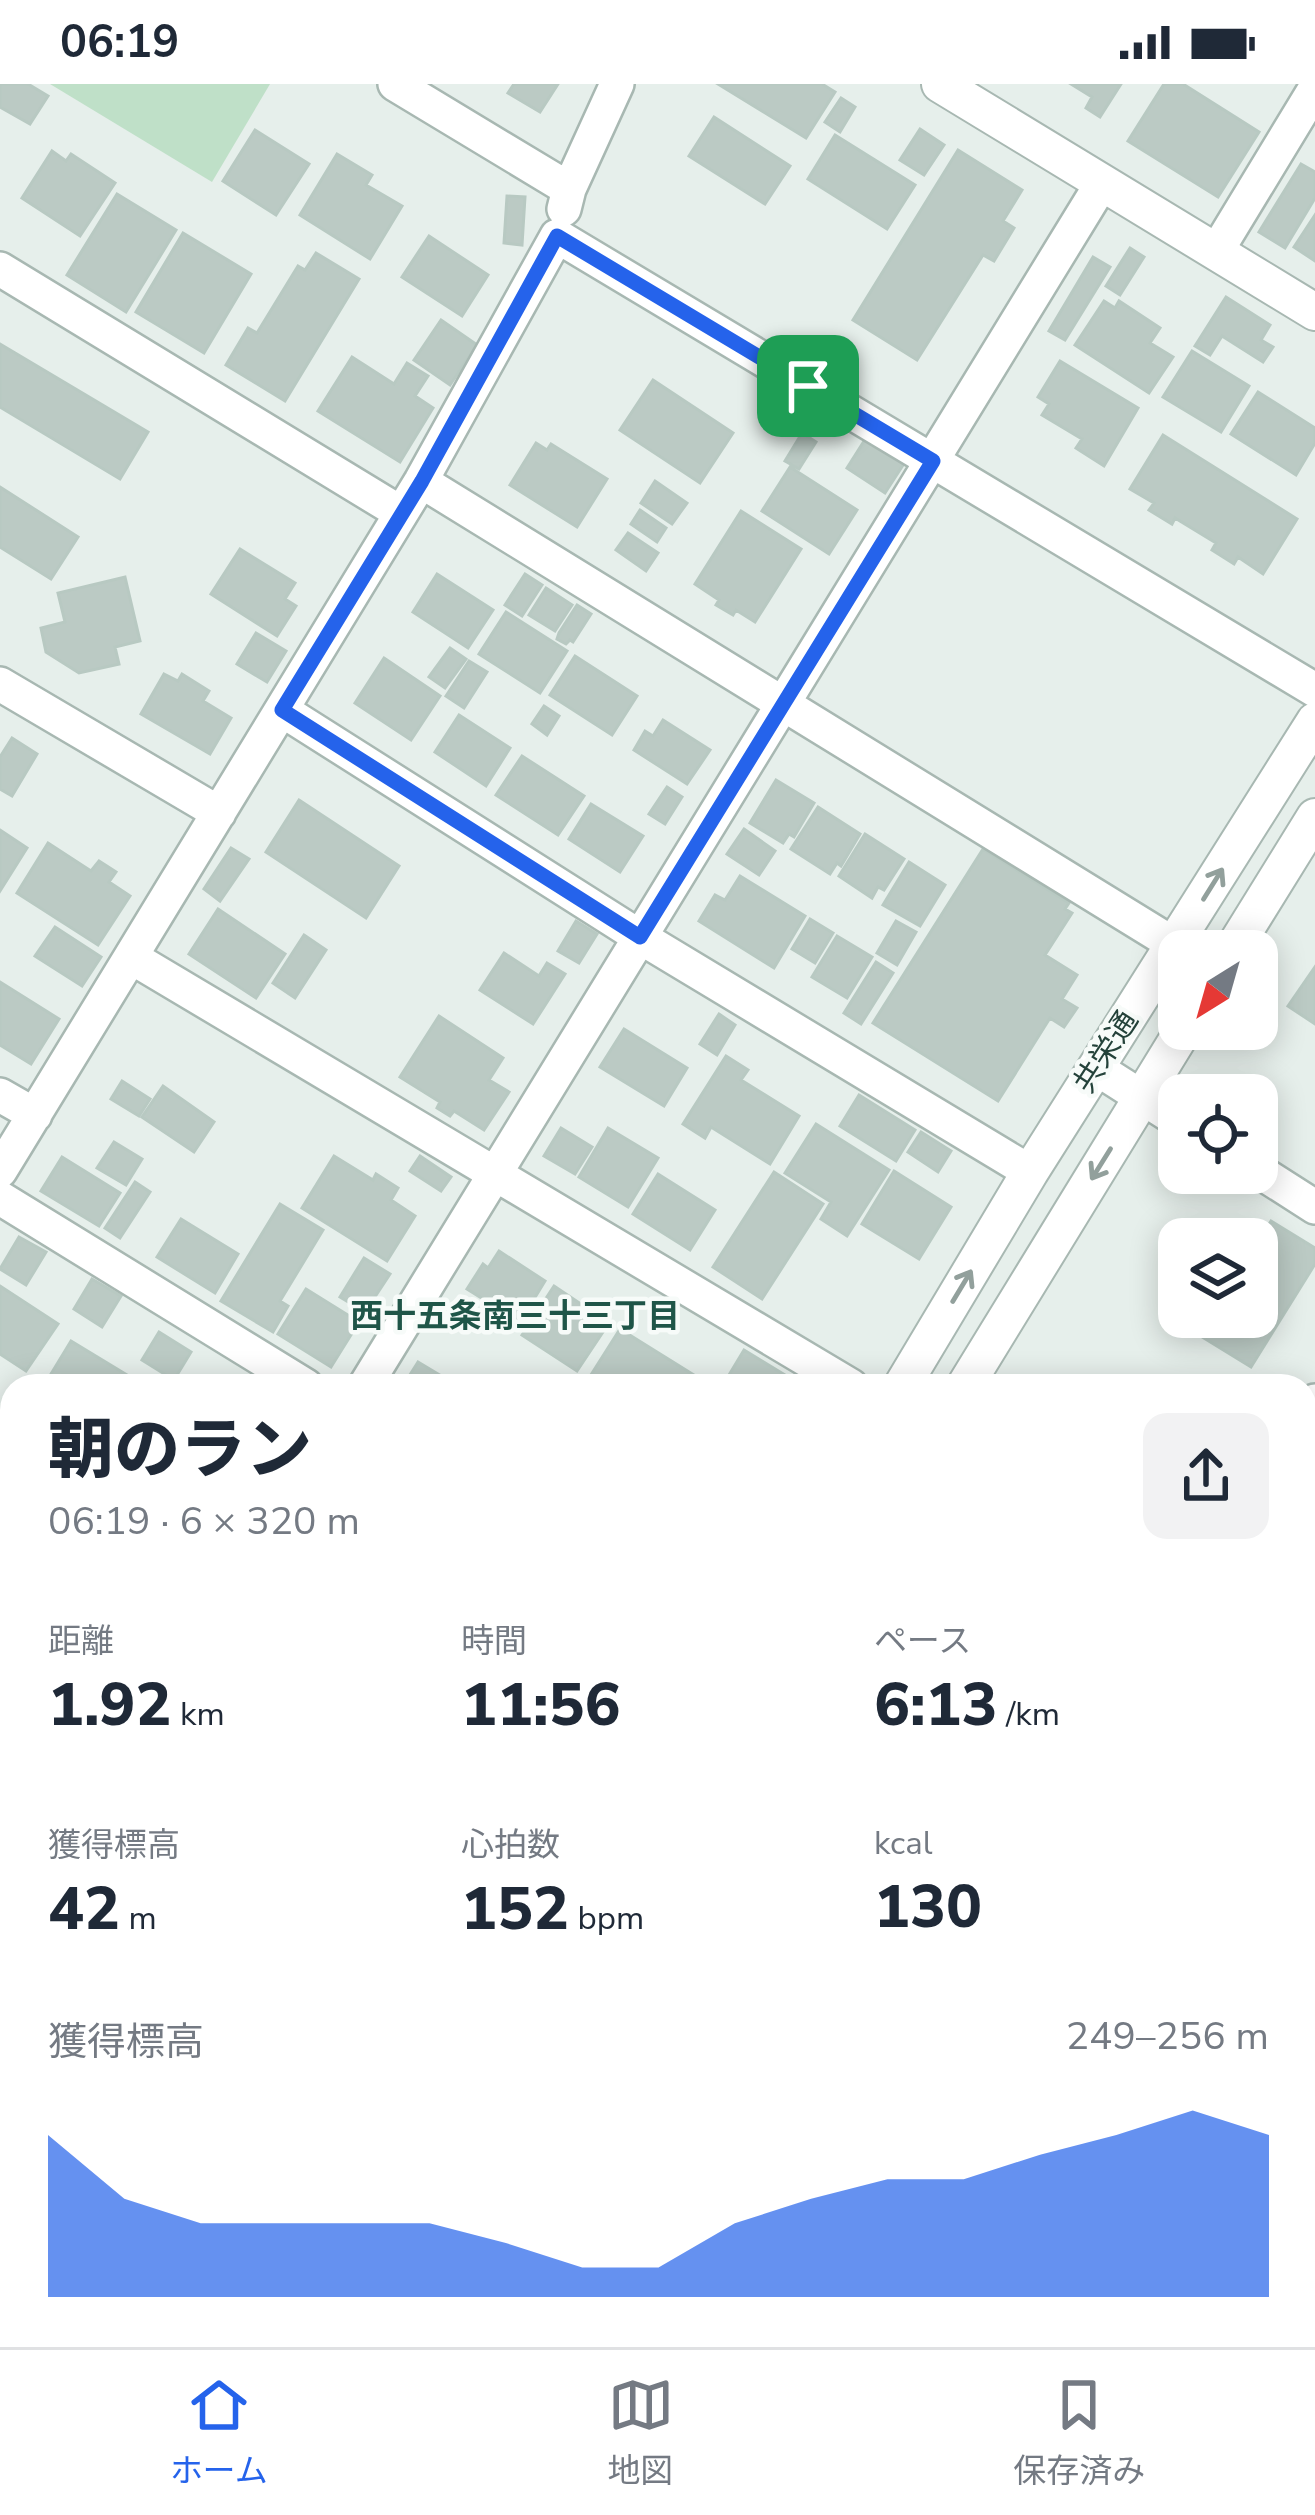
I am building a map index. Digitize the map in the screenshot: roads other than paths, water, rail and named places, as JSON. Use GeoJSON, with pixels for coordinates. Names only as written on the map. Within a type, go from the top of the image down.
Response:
{"type":"FeatureCollection","features":[{"type":"Feature","properties":{"kind":"street"},"geometry":{"type":"LineString","coordinates":[[395,84],[569,189]]}},
{"type":"Feature","properties":{"kind":"street"},"geometry":{"type":"LineString","coordinates":[[0,1171],[422,481],[557,236],[569,189],[617,84]]}},
{"type":"Feature","properties":{"kind":"street"},"geometry":{"type":"LineString","coordinates":[[940,84],[1315,312]]}},
{"type":"Feature","properties":{"kind":"street"},"geometry":{"type":"LineString","coordinates":[[1216,252],[1315,89]]}},
{"type":"Feature","properties":{"kind":"street"},"geometry":{"type":"LineString","coordinates":[[372,1374],[1102,183]]}},
{"type":"Feature","properties":{"kind":"street"},"geometry":{"type":"LineString","coordinates":[[557,236],[1315,689]]}},
{"type":"Feature","properties":{"kind":"street"},"geometry":{"type":"LineString","coordinates":[[0,269],[401,513]]}},
{"type":"Feature","properties":{"kind":"street"},"geometry":{"type":"LineString","coordinates":[[422,481],[1158,935]]}},
{"type":"Feature","properties":{"kind":"street"},"geometry":{"type":"LineString","coordinates":[[0,684],[218,813]]}},
{"type":"Feature","properties":{"kind":"street"},"geometry":{"type":"LineString","coordinates":[[282,710],[640,937],[1030,1172]]}},
{"type":"Feature","properties":{"kind":"street","name":"共栄通"},"geometry":{"type":"LineString","coordinates":[[1184,930],[1315,721]]}},
{"type":"Feature","properties":{"kind":"street"},"geometry":{"type":"LineString","coordinates":[[1245,930],[1315,817]]}},
{"type":"Feature","properties":{"kind":"street"},"geometry":{"type":"LineString","coordinates":[[131,957],[831,1374]]}},
{"type":"Feature","properties":{"kind":"street","name":"共栄通"},"geometry":{"type":"LineString","coordinates":[[909,1374],[1158,971]]}},
{"type":"Feature","properties":{"kind":"street","name":"共栄通"},"geometry":{"type":"LineString","coordinates":[[972,1374],[1171,1050]]}},
{"type":"Feature","properties":{"kind":"street"},"geometry":{"type":"LineString","coordinates":[[1096,1068],[1158,1108]]}},
{"type":"Feature","properties":{"kind":"street"},"geometry":{"type":"LineString","coordinates":[[0,1095],[35,1115]]}},
{"type":"Feature","properties":{"kind":"street"},"geometry":{"type":"LineString","coordinates":[[1278,1183],[1315,1207]]}},
{"type":"Feature","properties":{"kind":"street"},"geometry":{"type":"LineString","coordinates":[[0,1198],[287,1374]]}},
{"type":"Feature","properties":{"kind":"district","name":"西十五条南三十三丁目"},"geometry":{"type":"Point","coordinates":[515,1316]}}]}
